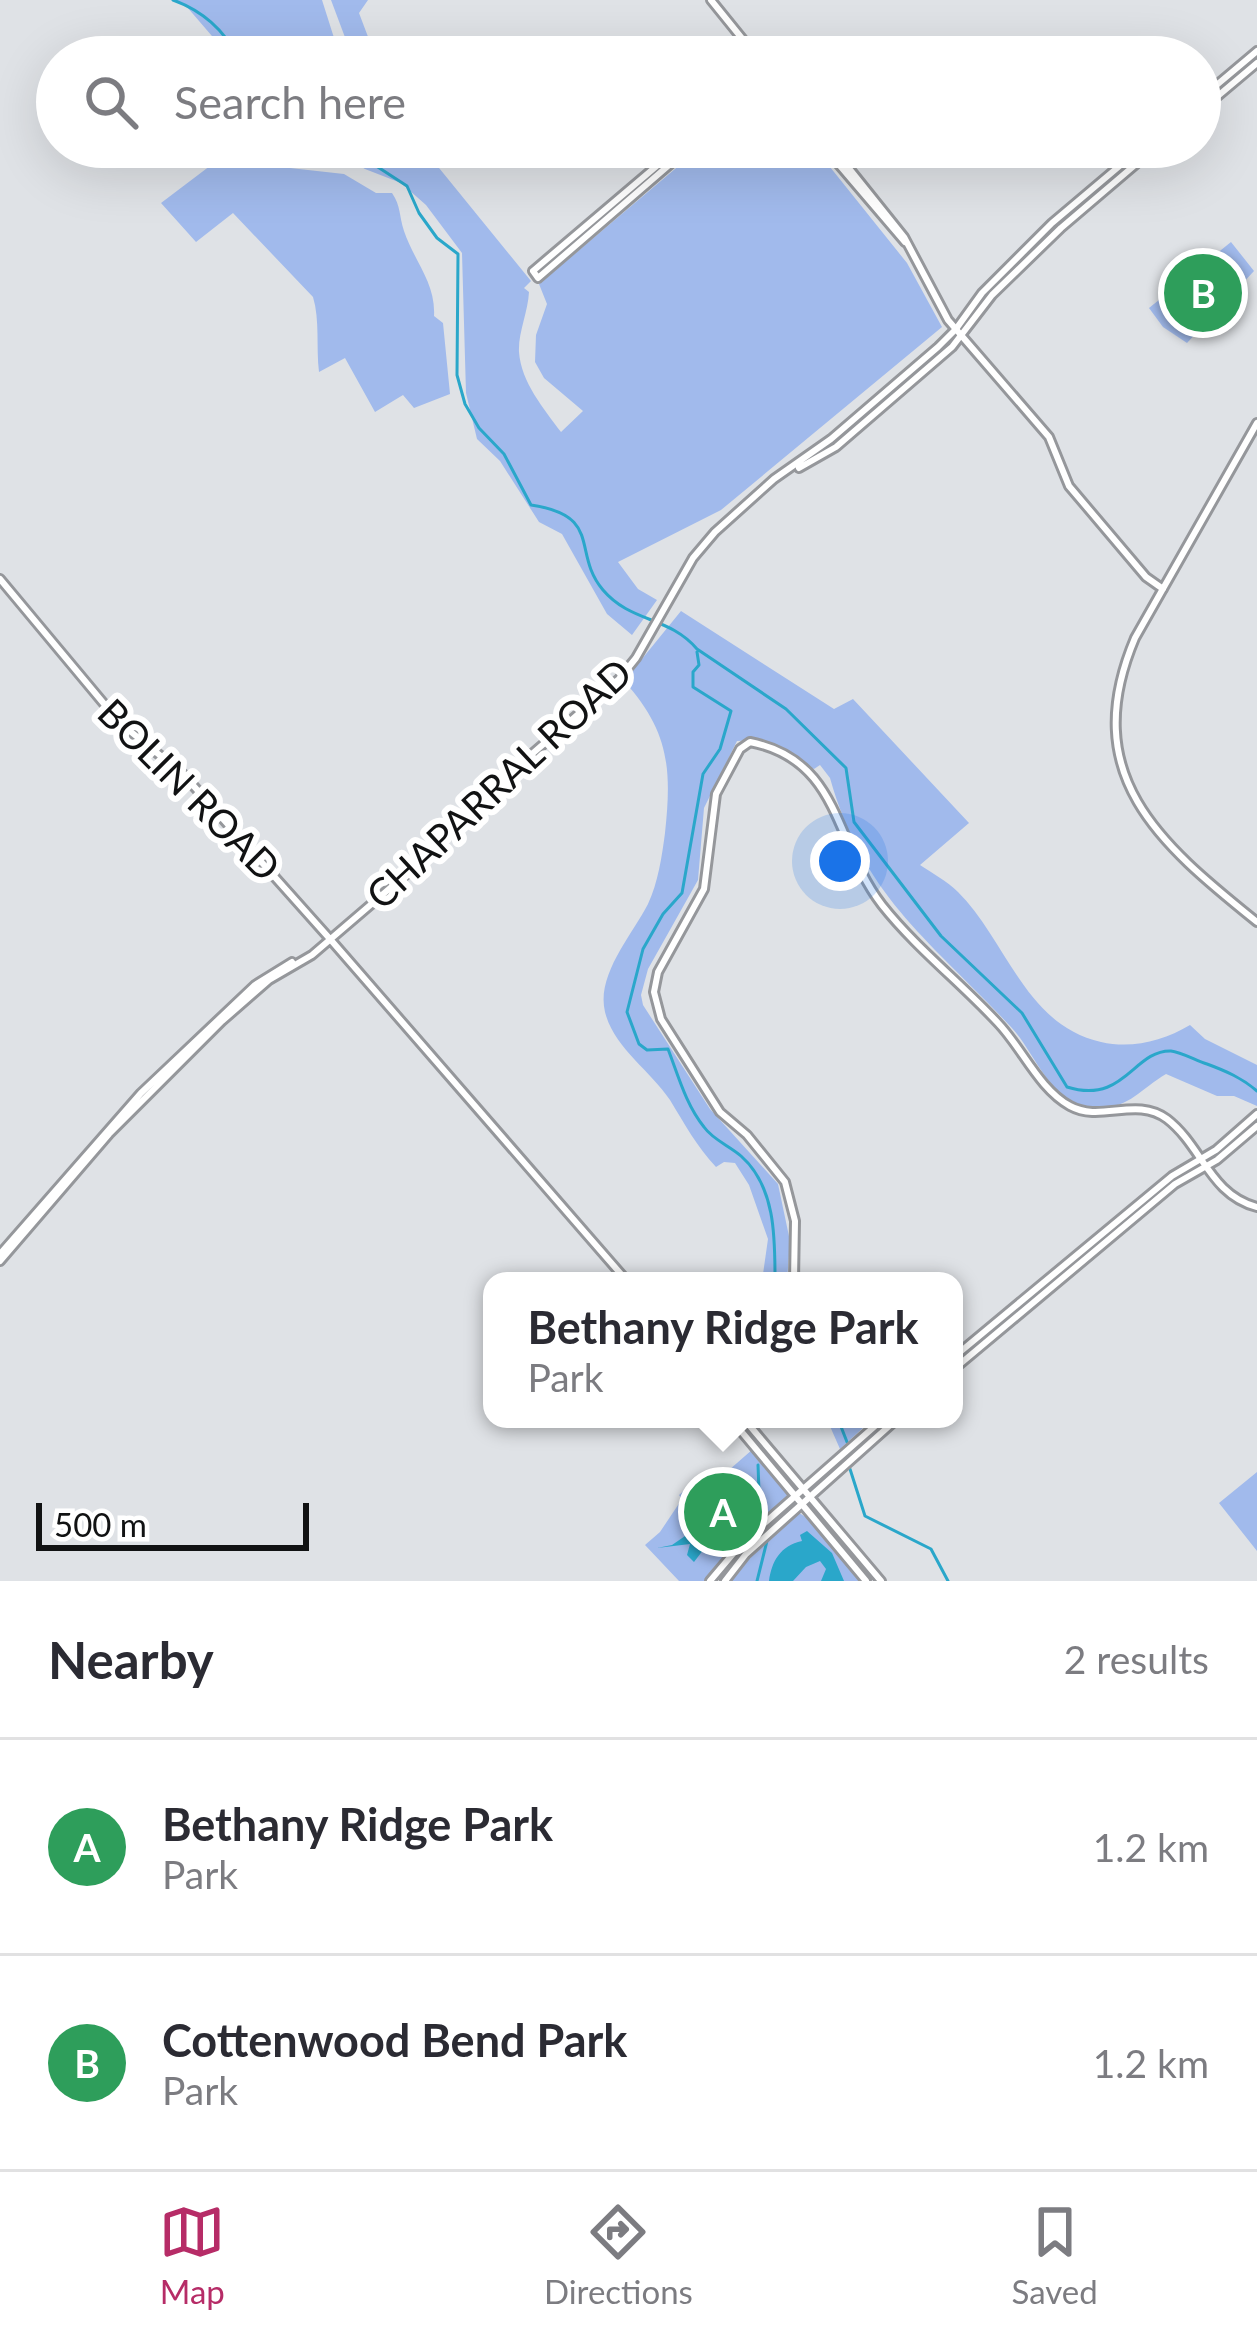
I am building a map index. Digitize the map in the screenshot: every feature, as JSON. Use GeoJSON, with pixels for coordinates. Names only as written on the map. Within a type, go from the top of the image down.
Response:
{"type":"FeatureCollection","features":[{"type":"Feature","properties":{"kind":"main road"},"geometry":{"type":"LineString","coordinates":[[717,2],[742,36]]}},
{"type":"Feature","properties":{"kind":"main road"},"geometry":{"type":"LineString","coordinates":[[1221,86],[1257,51]]}},
{"type":"Feature","properties":{"kind":"main road"},"geometry":{"type":"LineString","coordinates":[[1221,90],[1257,63]]}},
{"type":"Feature","properties":{"kind":"main road"},"geometry":{"type":"LineString","coordinates":[[654,168],[532,271],[538,278],[666,168]]}},
{"type":"Feature","properties":{"kind":"main road"},"geometry":{"type":"LineString","coordinates":[[845,168],[922,267],[935,301],[1048,436],[1069,486],[1146,577],[1163,589]]}},
{"type":"Feature","properties":{"kind":"main road","name":"CHAPARRAL ROAD"},"geometry":{"type":"LineString","coordinates":[[1021,261],[1082,196],[1116,168]]}},
{"type":"Feature","properties":{"kind":"main road","name":"CHAPARRAL ROAD"},"geometry":{"type":"LineString","coordinates":[[0,1257],[184,1056],[269,980],[312,955],[424,859],[518,766],[611,688],[643,647],[705,542],[773,479],[831,439],[960,332],[979,296],[1130,168]]}},
{"type":"Feature","properties":{"kind":"main road"},"geometry":{"type":"LineString","coordinates":[[1257,422],[1136,638],[1122,675],[1116,717],[1122,762],[1153,830],[1257,922]]}},
{"type":"Feature","properties":{"kind":"main road","name":"BOLIN ROAD"},"geometry":{"type":"LineString","coordinates":[[0,579],[120,723],[189,779],[619,1272]]}},
{"type":"Feature","properties":{"kind":"main road"},"geometry":{"type":"LineString","coordinates":[[794,1272],[796,1221],[785,1182],[720,1112],[654,1000],[658,972],[706,881],[716,794],[746,743],[764,746],[814,775],[880,902],[999,1023],[1060,1099],[1082,1111],[1132,1108],[1158,1114],[1173,1125],[1226,1192],[1257,1207]]}},
{"type":"Feature","properties":{"kind":"main road"},"geometry":{"type":"LineString","coordinates":[[1203,1164],[1257,1114]]}},
{"type":"Feature","properties":{"kind":"main road"},"geometry":{"type":"LineString","coordinates":[[963,1361],[1123,1222],[1257,1126]]}},
{"type":"Feature","properties":{"kind":"main road"},"geometry":{"type":"LineString","coordinates":[[963,1349],[1043,1288]]}},
{"type":"Feature","properties":{"kind":"main road"},"geometry":{"type":"LineString","coordinates":[[980,1347],[1002,1316]]}},
{"type":"Feature","properties":{"kind":"main road"},"geometry":{"type":"LineString","coordinates":[[742,1428],[866,1581]]}},
{"type":"Feature","properties":{"kind":"main road"},"geometry":{"type":"LineString","coordinates":[[744,1428],[881,1581]]}},
{"type":"Feature","properties":{"kind":"main road"},"geometry":{"type":"LineString","coordinates":[[724,1581],[802,1489],[873,1428]]}},
{"type":"Feature","properties":{"kind":"main road"},"geometry":{"type":"LineString","coordinates":[[710,1581],[743,1542],[797,1500],[809,1497],[887,1428]]}},
{"type":"Feature","properties":{"kind":"main road"},"geometry":{"type":"LineString","coordinates":[[857,1571],[866,1563]]}},
{"type":"Feature","properties":{"kind":"shaded area"},"geometry":{"type":"Polygon","coordinates":[[[174,0],[322,0],[333,36],[212,36],[187,7],[174,0]]]}},
{"type":"Feature","properties":{"kind":"shaded area"},"geometry":{"type":"Polygon","coordinates":[[[331,0],[368,0],[359,13],[368,36],[344,36],[331,0]]]}},
{"type":"Feature","properties":{"kind":"shaded area"},"geometry":{"type":"Polygon","coordinates":[[[207,168],[290,168],[344,174],[376,193],[392,193],[428,283],[434,316],[443,323],[450,394],[414,408],[403,395],[375,412],[345,358],[319,372],[313,297],[233,213],[196,242],[161,203],[207,168]]]}},
{"type":"Feature","properties":{"kind":"shaded area"},"geometry":{"type":"Polygon","coordinates":[[[439,168],[531,281],[524,288],[529,292],[519,345],[521,363],[534,395],[561,432],[583,411],[544,378],[535,362],[536,335],[547,304],[539,284],[676,168],[831,168],[907,263],[942,327],[721,510],[618,562],[638,589],[657,600],[632,635],[607,614],[562,534],[539,522],[500,461],[477,439],[466,393],[462,253],[426,205],[401,183],[365,169],[439,168]]]}},
{"type":"Feature","properties":{"kind":"shaded area"},"geometry":{"type":"Polygon","coordinates":[[[1231,242],[1254,271],[1187,343],[1163,327],[1149,308],[1231,242]]]}},
{"type":"Feature","properties":{"kind":"shaded area"},"geometry":{"type":"Polygon","coordinates":[[[681,611],[834,709],[853,699],[969,823],[920,865],[958,892],[1035,1000],[1075,1033],[1101,1042],[1136,1044],[1190,1025],[1205,1039],[1257,1065],[1257,1106],[1234,1096],[1217,1096],[1166,1074],[1111,1107],[1085,1106],[1061,1094],[1011,1027],[881,887],[820,765],[814,769],[759,740],[737,741],[704,808],[698,880],[648,969],[641,995],[710,1109],[778,1184],[790,1241],[788,1272],[763,1272],[768,1239],[749,1185],[735,1163],[716,1167],[709,1159],[662,1089],[616,1037],[605,1012],[610,970],[654,887],[667,810],[667,770],[659,734],[624,681],[681,611]]]}},
{"type":"Feature","properties":{"kind":"shaded area"},"geometry":{"type":"Polygon","coordinates":[[[831,1428],[863,1428],[840,1449],[831,1428]]]}},
{"type":"Feature","properties":{"kind":"shaded area"},"geometry":{"type":"Polygon","coordinates":[[[753,1449],[789,1496],[743,1537],[706,1581],[679,1581],[645,1545],[660,1532],[682,1499],[679,1495],[694,1482],[713,1484],[753,1449]]]}},
{"type":"Feature","properties":{"kind":"shaded area"},"geometry":{"type":"Polygon","coordinates":[[[1257,1472],[1257,1551],[1219,1503],[1257,1472]]]}},
{"type":"Feature","properties":{"kind":"shaded area"},"geometry":{"type":"Polygon","coordinates":[[[706,1495],[719,1513],[720,1528],[694,1562],[687,1555],[690,1544],[657,1548],[688,1534],[697,1501],[706,1495]]]}},
{"type":"Feature","properties":{"kind":"shaded area"},"geometry":{"type":"Polygon","coordinates":[[[796,1511],[809,1519],[862,1581],[727,1581],[751,1552],[796,1511]]]}},
{"type":"Feature","properties":{"kind":"shaded area"},"geometry":{"type":"Polygon","coordinates":[[[807,1531],[832,1553],[844,1581],[821,1581],[826,1569],[820,1561],[793,1581],[769,1581],[778,1555],[802,1541],[800,1535],[807,1531]]]}},
{"type":"Feature","properties":{"kind":"waterway"},"geometry":{"type":"LineString","coordinates":[[173,0],[193,9],[224,36]]}},
{"type":"Feature","properties":{"kind":"waterway"},"geometry":{"type":"LineString","coordinates":[[379,168],[407,186],[437,238],[458,254],[457,375],[465,404],[479,428],[504,454],[531,505],[554,510],[577,527],[594,576],[614,601],[674,630],[786,709],[846,768],[854,822],[941,936],[1022,1013],[1067,1087],[1102,1089],[1147,1059],[1171,1051],[1227,1072],[1257,1091]]}},
{"type":"Feature","properties":{"kind":"waterway"},"geometry":{"type":"LineString","coordinates":[[697,652],[693,687],[731,711],[720,749],[703,774],[682,893],[643,949],[627,1012],[639,1044],[647,1050],[668,1049],[687,1100],[704,1127],[741,1156],[761,1183],[771,1214],[775,1272]]}},
{"type":"Feature","properties":{"kind":"waterway"},"geometry":{"type":"LineString","coordinates":[[842,1428],[847,1442]]}},
{"type":"Feature","properties":{"kind":"waterway"},"geometry":{"type":"LineString","coordinates":[[751,1523],[758,1510],[753,1500],[759,1491],[758,1465]]}},
{"type":"Feature","properties":{"kind":"waterway"},"geometry":{"type":"LineString","coordinates":[[850,1469],[865,1516],[931,1549],[948,1581]]}},
{"type":"Feature","properties":{"kind":"waterway"},"geometry":{"type":"LineString","coordinates":[[757,1581],[767,1541]]}},
{"type":"Feature","properties":{"kind":"place","name":"Cottenwood Bend Park"},"geometry":{"type":"Point","coordinates":[1203,293]}},
{"type":"Feature","properties":{"kind":"place","name":"Bethany Ridge Park"},"geometry":{"type":"Point","coordinates":[723,1512]}}]}
